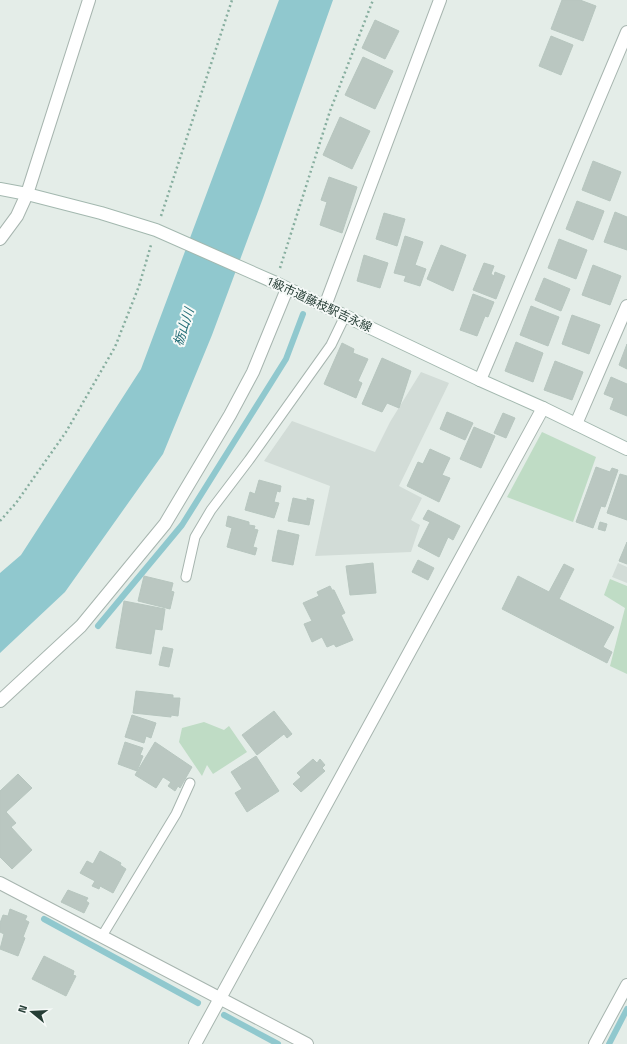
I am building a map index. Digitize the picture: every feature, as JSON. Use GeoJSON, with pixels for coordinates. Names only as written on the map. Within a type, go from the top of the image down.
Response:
{"type":"FeatureCollection","features":[{"type":"Feature","properties":{"kind":"street"},"geometry":{"type":"LineString","coordinates":[[0,239],[17,216],[27,194],[89,0]]}},
{"type":"Feature","properties":{"kind":"street"},"geometry":{"type":"LineString","coordinates":[[325,306],[440,0]]}},
{"type":"Feature","properties":{"kind":"street"},"geometry":{"type":"LineString","coordinates":[[480,380],[627,32]]}},
{"type":"Feature","properties":{"kind":"street","name":"1級市道藤枝駅吉永線"},"geometry":{"type":"LineString","coordinates":[[0,189],[27,194],[101,213],[156,230],[276,283],[627,449]]}},
{"type":"Feature","properties":{"kind":"street"},"geometry":{"type":"LineString","coordinates":[[0,701],[81,626],[165,524],[230,415],[253,372],[287,289]]}},
{"type":"Feature","properties":{"kind":"street"},"geometry":{"type":"LineString","coordinates":[[576,424],[627,306]]}},
{"type":"Feature","properties":{"kind":"street"},"geometry":{"type":"LineString","coordinates":[[194,1044],[221,998],[543,408]]}},
{"type":"Feature","properties":{"kind":"street"},"geometry":{"type":"LineString","coordinates":[[0,883],[307,1044]]}},
{"type":"Feature","properties":{"kind":"street"},"geometry":{"type":"LineString","coordinates":[[595,1044],[627,985]]}},
{"type":"Feature","properties":{"kind":"lane"},"geometry":{"type":"LineString","coordinates":[[186,577],[195,537],[211,510],[249,460],[331,345],[345,316]]}},
{"type":"Feature","properties":{"kind":"lane"},"geometry":{"type":"LineString","coordinates":[[102,936],[176,814],[190,783]]}},
{"type":"Feature","properties":{"kind":"path"},"geometry":{"type":"LineString","coordinates":[[0,521],[16,503],[66,432],[115,346],[139,286],[232,0]]}},
{"type":"Feature","properties":{"kind":"path"},"geometry":{"type":"LineString","coordinates":[[276,283],[330,111],[373,0]]}},
{"type":"Feature","properties":{"kind":"shaded area"},"geometry":{"type":"Polygon","coordinates":[[[421,372],[449,383],[399,486],[422,498],[411,520],[420,525],[411,552],[315,556],[330,486],[264,461],[292,421],[375,452],[390,422],[421,372]]]}},
{"type":"Feature","properties":{"kind":"shaded area"},"geometry":{"type":"Polygon","coordinates":[[[618,563],[627,567],[627,583],[612,577],[618,563]]]}},
{"type":"Feature","properties":{"kind":"green space"},"geometry":{"type":"Polygon","coordinates":[[[542,432],[596,457],[573,522],[507,497],[542,432]]]}},
{"type":"Feature","properties":{"kind":"green space"},"geometry":{"type":"Polygon","coordinates":[[[610,579],[627,586],[627,674],[610,666],[625,608],[604,595],[610,579]]]}},
{"type":"Feature","properties":{"kind":"green space"},"geometry":{"type":"Polygon","coordinates":[[[204,722],[224,730],[229,726],[247,752],[213,774],[207,765],[202,776],[179,742],[182,728],[204,722]]]}},
{"type":"Feature","properties":{"kind":"water","name":"栃山川"},"geometry":{"type":"Polygon","coordinates":[[[279,0],[333,0],[263,198],[212,335],[163,454],[65,592],[0,653],[0,573],[21,555],[141,369],[279,0]]]}},
{"type":"Feature","properties":{"kind":"building"},"geometry":{"type":"Polygon","coordinates":[[[562,0],[580,0],[596,6],[583,41],[551,29],[562,0]]]}},
{"type":"Feature","properties":{"kind":"building"},"geometry":{"type":"Polygon","coordinates":[[[375,20],[399,31],[385,59],[362,48],[375,20]]]}},
{"type":"Feature","properties":{"kind":"building"},"geometry":{"type":"Polygon","coordinates":[[[551,36],[573,45],[561,75],[539,66],[551,36]]]}},
{"type":"Feature","properties":{"kind":"building"},"geometry":{"type":"Polygon","coordinates":[[[363,57],[393,71],[375,109],[345,95],[363,57]]]}},
{"type":"Feature","properties":{"kind":"building"},"geometry":{"type":"Polygon","coordinates":[[[340,117],[370,131],[352,169],[323,155],[340,117]]]}},
{"type":"Feature","properties":{"kind":"building"},"geometry":{"type":"Polygon","coordinates":[[[593,161],[621,172],[610,201],[582,190],[593,161]]]}},
{"type":"Feature","properties":{"kind":"building"},"geometry":{"type":"Polygon","coordinates":[[[329,177],[357,187],[342,233],[320,225],[327,202],[321,200],[329,177]]]}},
{"type":"Feature","properties":{"kind":"building"},"geometry":{"type":"Polygon","coordinates":[[[577,201],[604,211],[593,240],[566,229],[577,201]]]}},
{"type":"Feature","properties":{"kind":"building"},"geometry":{"type":"Polygon","coordinates":[[[615,212],[627,217],[627,250],[604,242],[615,212]]]}},
{"type":"Feature","properties":{"kind":"building"},"geometry":{"type":"Polygon","coordinates":[[[384,213],[405,219],[397,246],[376,239],[384,213]]]}},
{"type":"Feature","properties":{"kind":"building"},"geometry":{"type":"Polygon","coordinates":[[[405,236],[423,242],[415,265],[426,269],[420,286],[404,281],[406,276],[394,273],[405,236]]]}},
{"type":"Feature","properties":{"kind":"building"},"geometry":{"type":"Polygon","coordinates":[[[559,239],[587,250],[576,279],[548,268],[559,239]]]}},
{"type":"Feature","properties":{"kind":"building"},"geometry":{"type":"Polygon","coordinates":[[[441,245],[466,255],[453,291],[427,279],[441,245]]]}},
{"type":"Feature","properties":{"kind":"building"},"geometry":{"type":"Polygon","coordinates":[[[364,255],[388,263],[380,288],[357,281],[364,255]]]}},
{"type":"Feature","properties":{"kind":"building"},"geometry":{"type":"Polygon","coordinates":[[[484,263],[494,266],[491,274],[494,276],[495,272],[505,276],[496,299],[473,290],[484,263]]]}},
{"type":"Feature","properties":{"kind":"building"},"geometry":{"type":"Polygon","coordinates":[[[593,265],[621,276],[610,305],[582,295],[593,265]]]}},
{"type":"Feature","properties":{"kind":"building"},"geometry":{"type":"Polygon","coordinates":[[[544,278],[570,289],[561,311],[535,300],[544,278]]]}},
{"type":"Feature","properties":{"kind":"building"},"geometry":{"type":"Polygon","coordinates":[[[473,294],[494,302],[488,317],[485,316],[477,336],[460,330],[473,294]]]}},
{"type":"Feature","properties":{"kind":"building"},"geometry":{"type":"Polygon","coordinates":[[[531,306],[559,317],[548,346],[520,335],[531,306]]]}},
{"type":"Feature","properties":{"kind":"building"},"geometry":{"type":"Polygon","coordinates":[[[572,315],[600,325],[589,354],[562,344],[572,315]]]}},
{"type":"Feature","properties":{"kind":"building"},"geometry":{"type":"Polygon","coordinates":[[[516,342],[543,353],[533,382],[505,371],[516,342]]]}},
{"type":"Feature","properties":{"kind":"building"},"geometry":{"type":"Polygon","coordinates":[[[342,343],[354,349],[353,353],[368,359],[358,381],[362,383],[356,398],[324,384],[342,343]]]}},
{"type":"Feature","properties":{"kind":"building"},"geometry":{"type":"Polygon","coordinates":[[[627,344],[627,369],[619,365],[627,344]]]}},
{"type":"Feature","properties":{"kind":"building"},"geometry":{"type":"Polygon","coordinates":[[[382,358],[411,371],[399,408],[387,403],[382,412],[362,404],[382,358]]]}},
{"type":"Feature","properties":{"kind":"building"},"geometry":{"type":"Polygon","coordinates":[[[555,361],[583,372],[572,400],[544,390],[555,361]]]}},
{"type":"Feature","properties":{"kind":"building"},"geometry":{"type":"Polygon","coordinates":[[[611,377],[627,384],[627,416],[610,409],[614,398],[604,394],[611,377]]]}},
{"type":"Feature","properties":{"kind":"building"},"geometry":{"type":"Polygon","coordinates":[[[447,412],[473,423],[465,440],[440,429],[447,412]]]}},
{"type":"Feature","properties":{"kind":"building"},"geometry":{"type":"Polygon","coordinates":[[[503,413],[515,418],[506,438],[494,433],[503,413]]]}},
{"type":"Feature","properties":{"kind":"building"},"geometry":{"type":"Polygon","coordinates":[[[474,427],[495,436],[481,468],[460,459],[474,427]]]}},
{"type":"Feature","properties":{"kind":"building"},"geometry":{"type":"Polygon","coordinates":[[[430,449],[450,458],[442,475],[450,478],[439,502],[407,486],[418,462],[423,464],[430,449]]]}},
{"type":"Feature","properties":{"kind":"building"},"geometry":{"type":"Polygon","coordinates":[[[596,467],[610,472],[612,468],[618,470],[605,507],[601,506],[593,528],[576,522],[596,467]]]}},
{"type":"Feature","properties":{"kind":"building"},"geometry":{"type":"Polygon","coordinates":[[[620,474],[627,476],[627,520],[607,513],[620,474]]]}},
{"type":"Feature","properties":{"kind":"building"},"geometry":{"type":"Polygon","coordinates":[[[259,480],[281,486],[280,492],[277,491],[274,502],[279,503],[274,518],[245,510],[250,492],[255,494],[259,480]]]}},
{"type":"Feature","properties":{"kind":"building"},"geometry":{"type":"Polygon","coordinates":[[[293,498],[307,501],[307,498],[314,500],[309,525],[288,521],[293,498]]]}},
{"type":"Feature","properties":{"kind":"building"},"geometry":{"type":"Polygon","coordinates":[[[428,510],[460,526],[453,540],[448,537],[439,557],[418,546],[430,522],[423,519],[428,510]]]}},
{"type":"Feature","properties":{"kind":"building"},"geometry":{"type":"Polygon","coordinates":[[[228,516],[249,522],[249,525],[255,526],[254,529],[258,530],[253,547],[257,548],[255,555],[227,547],[232,528],[226,526],[228,516]]]}},
{"type":"Feature","properties":{"kind":"building"},"geometry":{"type":"Polygon","coordinates":[[[600,522],[607,524],[605,531],[598,529],[600,522]]]}},
{"type":"Feature","properties":{"kind":"building"},"geometry":{"type":"Polygon","coordinates":[[[278,530],[299,535],[293,565],[272,561],[278,530]]]}},
{"type":"Feature","properties":{"kind":"building"},"geometry":{"type":"Polygon","coordinates":[[[627,542],[627,564],[619,561],[627,542]]]}},
{"type":"Feature","properties":{"kind":"building"},"geometry":{"type":"Polygon","coordinates":[[[418,560],[434,568],[428,580],[412,572],[418,560]]]}},
{"type":"Feature","properties":{"kind":"building"},"geometry":{"type":"Polygon","coordinates":[[[373,563],[376,593],[350,595],[346,566],[373,563]]]}},
{"type":"Feature","properties":{"kind":"building"},"geometry":{"type":"Polygon","coordinates":[[[564,564],[574,569],[559,599],[614,627],[603,647],[612,652],[607,663],[502,609],[518,576],[549,592],[564,564]]]}},
{"type":"Feature","properties":{"kind":"building"},"geometry":{"type":"Polygon","coordinates":[[[144,576],[173,583],[171,591],[174,592],[170,609],[138,601],[144,576]]]}},
{"type":"Feature","properties":{"kind":"building"},"geometry":{"type":"Polygon","coordinates":[[[330,586],[332,590],[334,590],[345,613],[341,615],[353,640],[336,647],[334,644],[327,647],[322,637],[312,642],[304,624],[312,621],[303,603],[319,596],[317,592],[330,586]]]}},
{"type":"Feature","properties":{"kind":"building"},"geometry":{"type":"Polygon","coordinates":[[[124,601],[165,609],[162,630],[155,629],[151,654],[116,648],[124,601]]]}},
{"type":"Feature","properties":{"kind":"building"},"geometry":{"type":"Polygon","coordinates":[[[163,647],[173,649],[169,667],[159,665],[163,647]]]}},
{"type":"Feature","properties":{"kind":"building"},"geometry":{"type":"Polygon","coordinates":[[[136,691],[173,695],[173,698],[180,698],[178,716],[171,715],[171,717],[133,713],[136,691]]]}},
{"type":"Feature","properties":{"kind":"building"},"geometry":{"type":"Polygon","coordinates":[[[274,711],[292,734],[287,738],[284,734],[257,755],[242,735],[274,711]]]}},
{"type":"Feature","properties":{"kind":"building"},"geometry":{"type":"Polygon","coordinates":[[[132,715],[156,723],[151,738],[146,736],[144,743],[125,737],[132,715]]]}},
{"type":"Feature","properties":{"kind":"building"},"geometry":{"type":"Polygon","coordinates":[[[125,742],[143,748],[140,755],[143,756],[137,771],[118,764],[125,742]]]}},
{"type":"Feature","properties":{"kind":"building"},"geometry":{"type":"Polygon","coordinates":[[[155,742],[192,767],[180,788],[178,786],[175,791],[168,786],[171,782],[163,777],[156,788],[135,775],[155,742]]]}},
{"type":"Feature","properties":{"kind":"building"},"geometry":{"type":"Polygon","coordinates":[[[256,756],[279,791],[247,812],[235,793],[242,789],[231,772],[256,756]]]}},
{"type":"Feature","properties":{"kind":"building"},"geometry":{"type":"Polygon","coordinates":[[[313,759],[317,763],[320,759],[325,765],[322,768],[325,771],[301,792],[293,784],[301,777],[297,773],[313,759]]]}},
{"type":"Feature","properties":{"kind":"building"},"geometry":{"type":"Polygon","coordinates":[[[18,774],[32,788],[6,812],[16,823],[11,827],[32,850],[12,869],[0,857],[0,791],[18,774]]]}},
{"type":"Feature","properties":{"kind":"building"},"geometry":{"type":"Polygon","coordinates":[[[100,851],[121,863],[120,865],[126,869],[113,893],[100,886],[99,889],[92,886],[95,881],[80,873],[87,861],[93,864],[100,851]]]}},
{"type":"Feature","properties":{"kind":"building"},"geometry":{"type":"Polygon","coordinates":[[[68,890],[88,898],[86,901],[89,903],[84,913],[61,902],[68,890]]]}},
{"type":"Feature","properties":{"kind":"building"},"geometry":{"type":"Polygon","coordinates":[[[10,909],[27,916],[25,920],[29,922],[18,956],[0,949],[4,934],[0,932],[0,923],[3,915],[8,916],[10,909]]]}},
{"type":"Feature","properties":{"kind":"building"},"geometry":{"type":"Polygon","coordinates":[[[44,956],[74,971],[73,975],[76,976],[66,996],[32,979],[44,956]]]}},
{"type":"Feature","properties":{"kind":"waterway"},"geometry":{"type":"LineString","coordinates":[[98,626],[182,525],[286,359],[303,314]]}},
{"type":"Feature","properties":{"kind":"waterway"},"geometry":{"type":"LineString","coordinates":[[44,919],[198,1003]]}},
{"type":"Feature","properties":{"kind":"waterway"},"geometry":{"type":"LineString","coordinates":[[609,1044],[627,1009]]}},
{"type":"Feature","properties":{"kind":"waterway"},"geometry":{"type":"LineString","coordinates":[[224,1015],[278,1044]]}}]}
